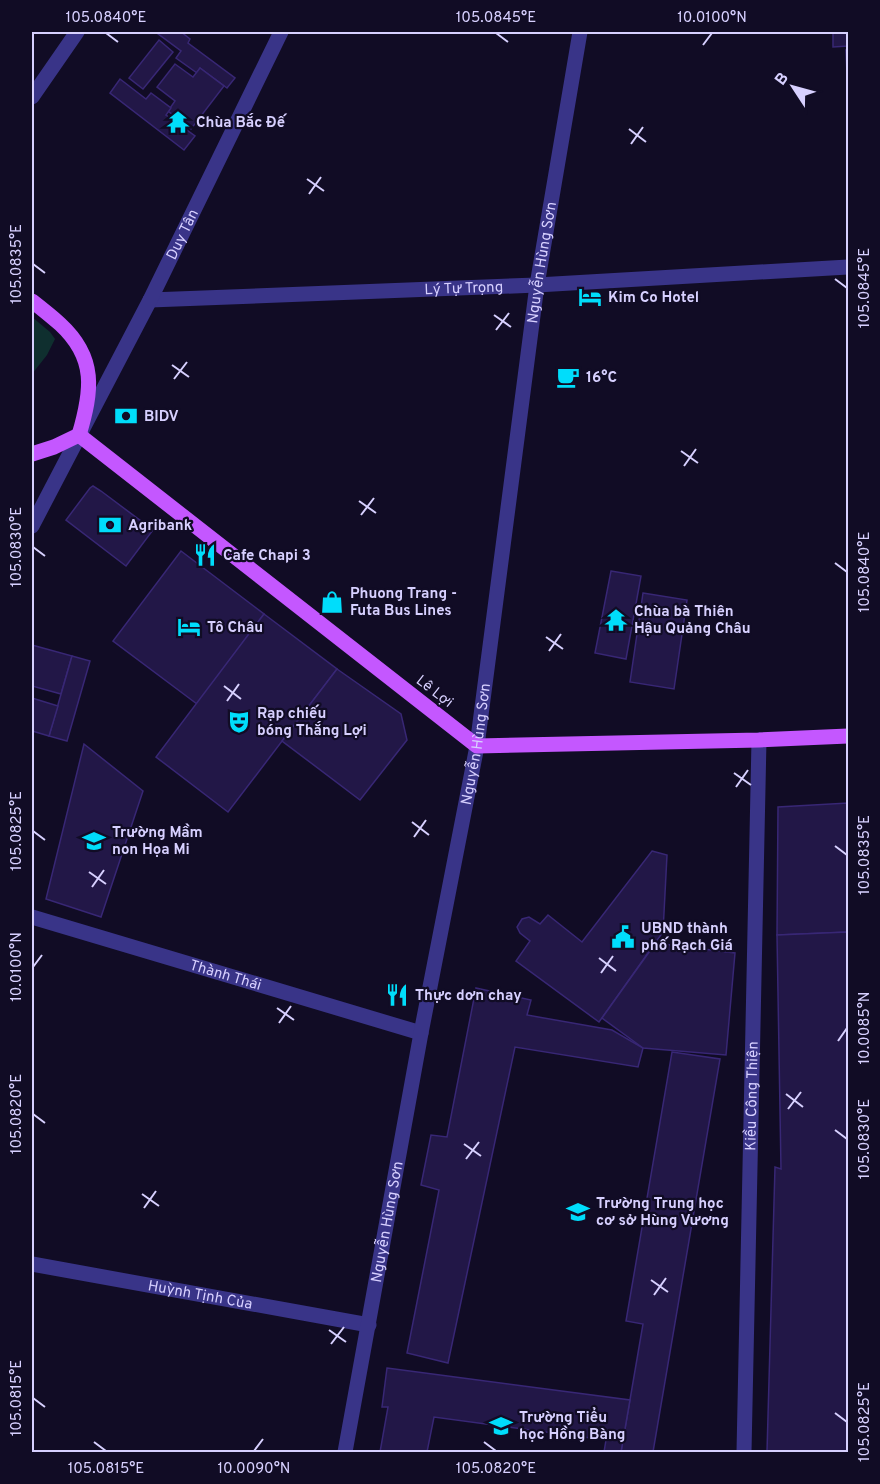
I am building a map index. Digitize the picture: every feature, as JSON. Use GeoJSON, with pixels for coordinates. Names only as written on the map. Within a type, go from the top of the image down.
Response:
{"type":"FeatureCollection","features":[{"type":"Feature","properties":{"kind":"main road"},"geometry":{"type":"LineString","coordinates":[[32,300],[61,324],[77,342],[87,362],[90,379],[87,409],[79,435],[32,454]]}},
{"type":"Feature","properties":{"kind":"main road","name":"Lê Lợi"},"geometry":{"type":"LineString","coordinates":[[79,435],[477,746]]}},
{"type":"Feature","properties":{"kind":"main road"},"geometry":{"type":"LineString","coordinates":[[477,746],[849,736]]}},
{"type":"Feature","properties":{"kind":"street"},"geometry":{"type":"LineString","coordinates":[[32,98],[77,32]]}},
{"type":"Feature","properties":{"kind":"street","name":"Duy Tân"},"geometry":{"type":"LineString","coordinates":[[32,526],[150,300],[281,32]]}},
{"type":"Feature","properties":{"kind":"street","name":"Nguyễn Hùng Sơn"},"geometry":{"type":"LineString","coordinates":[[345,1452],[421,1033],[477,746],[537,285],[580,32]]}},
{"type":"Feature","properties":{"kind":"street","name":"Lý Tự Trọng"},"geometry":{"type":"LineString","coordinates":[[150,300],[537,285],[849,267]]}},
{"type":"Feature","properties":{"kind":"street","name":"Kiều Công Thiện"},"geometry":{"type":"LineString","coordinates":[[744,1452],[759,740]]}},
{"type":"Feature","properties":{"kind":"street","name":"Thành Thái"},"geometry":{"type":"LineString","coordinates":[[32,917],[421,1033]]}},
{"type":"Feature","properties":{"kind":"street","name":"Huỳnh Tịnh Của"},"geometry":{"type":"LineString","coordinates":[[32,1264],[369,1325]]}},
{"type":"Feature","properties":{"kind":"green space"},"geometry":{"type":"Polygon","coordinates":[[[32,317],[55,339],[47,355],[32,374],[32,317]]]}},
{"type":"Feature","properties":{"kind":"building"},"geometry":{"type":"Polygon","coordinates":[[[157,32],[181,32],[190,39],[188,43],[235,78],[227,88],[200,68],[197,73],[176,58],[181,51],[157,32]]]}},
{"type":"Feature","properties":{"kind":"building"},"geometry":{"type":"Polygon","coordinates":[[[833,32],[848,32],[848,46],[833,47],[833,32]]]}},
{"type":"Feature","properties":{"kind":"building"},"geometry":{"type":"Polygon","coordinates":[[[159,40],[173,52],[143,89],[129,78],[159,40]]]}},
{"type":"Feature","properties":{"kind":"building"},"geometry":{"type":"Polygon","coordinates":[[[846,50],[848,50],[848,99],[846,50]]]}},
{"type":"Feature","properties":{"kind":"building"},"geometry":{"type":"Polygon","coordinates":[[[175,64],[193,77],[200,68],[224,86],[191,129],[168,111],[175,101],[157,87],[175,64]]]}},
{"type":"Feature","properties":{"kind":"building"},"geometry":{"type":"Polygon","coordinates":[[[120,79],[146,99],[151,93],[171,108],[166,115],[195,136],[184,150],[110,93],[120,79]]]}},
{"type":"Feature","properties":{"kind":"building","name":"Agribank"},"geometry":{"type":"Polygon","coordinates":[[[93,486],[153,530],[126,566],[66,520],[93,486]]]}},
{"type":"Feature","properties":{"kind":"building","name":"Tô Châu"},"geometry":{"type":"Polygon","coordinates":[[[181,551],[264,614],[197,704],[113,641],[181,551]]]}},
{"type":"Feature","properties":{"kind":"building"},"geometry":{"type":"Polygon","coordinates":[[[611,571],[641,576],[626,659],[595,653],[611,571]]]}},
{"type":"Feature","properties":{"kind":"building"},"geometry":{"type":"Polygon","coordinates":[[[643,593],[687,600],[674,689],[630,682],[643,593]]]}},
{"type":"Feature","properties":{"kind":"building","name":"Rạp chiếu bóng Thắng Lợi"},"geometry":{"type":"Polygon","coordinates":[[[264,614],[337,669],[228,812],[156,757],[264,614]]]}},
{"type":"Feature","properties":{"kind":"building"},"geometry":{"type":"Polygon","coordinates":[[[32,645],[72,656],[61,694],[32,686],[32,645]]]}},
{"type":"Feature","properties":{"kind":"building"},"geometry":{"type":"Polygon","coordinates":[[[72,656],[90,661],[67,741],[49,736],[72,656]]]}},
{"type":"Feature","properties":{"kind":"building"},"geometry":{"type":"Polygon","coordinates":[[[337,669],[401,714],[407,740],[360,800],[282,741],[337,669]]]}},
{"type":"Feature","properties":{"kind":"building"},"geometry":{"type":"Polygon","coordinates":[[[32,698],[58,706],[49,736],[32,731],[32,698]]]}},
{"type":"Feature","properties":{"kind":"building","name":"Trường Mầm non Họa Mi"},"geometry":{"type":"Polygon","coordinates":[[[84,744],[143,791],[101,917],[46,899],[84,744]]]}},
{"type":"Feature","properties":{"kind":"building"},"geometry":{"type":"Polygon","coordinates":[[[848,803],[848,932],[777,935],[778,807],[848,803]]]}},
{"type":"Feature","properties":{"kind":"building","name":"UBND thành phố Rạch Giá"},"geometry":{"type":"Polygon","coordinates":[[[652,851],[667,855],[663,932],[599,1022],[516,961],[530,941],[520,933],[517,927],[522,919],[529,917],[540,924],[548,915],[582,942],[652,851]]]}},
{"type":"Feature","properties":{"kind":"building"},"geometry":{"type":"Polygon","coordinates":[[[848,932],[848,1452],[767,1452],[775,1167],[781,1169],[777,935],[848,932]]]}},
{"type":"Feature","properties":{"kind":"building"},"geometry":{"type":"Polygon","coordinates":[[[657,941],[663,944],[735,953],[726,1055],[643,1048],[602,1018],[657,941]]]}},
{"type":"Feature","properties":{"kind":"building"},"geometry":{"type":"Polygon","coordinates":[[[476,988],[531,1000],[527,1015],[612,1030],[643,1048],[638,1067],[515,1047],[448,1363],[407,1353],[439,1190],[421,1185],[431,1135],[447,1137],[476,988]]]}},
{"type":"Feature","properties":{"kind":"building"},"geometry":{"type":"Polygon","coordinates":[[[672,1052],[720,1059],[653,1452],[621,1452],[643,1324],[626,1321],[672,1052]]]}},
{"type":"Feature","properties":{"kind":"building","name":"Trường Tiểu học Hồng Bàng"},"geometry":{"type":"Polygon","coordinates":[[[387,1368],[630,1400],[621,1452],[604,1452],[606,1440],[434,1417],[427,1452],[380,1452],[388,1407],[382,1407],[387,1368]]]}},
{"type":"Feature","properties":{"kind":"place","name":"Chùa Bắc Đế"},"geometry":{"type":"Point","coordinates":[178,122]}},
{"type":"Feature","properties":{"kind":"place","name":"Kim Co Hotel"},"geometry":{"type":"Point","coordinates":[590,297]}},
{"type":"Feature","properties":{"kind":"place","name":"16°C"},"geometry":{"type":"Point","coordinates":[568,377]}},
{"type":"Feature","properties":{"kind":"place","name":"BIDV"},"geometry":{"type":"Point","coordinates":[126,416]}},
{"type":"Feature","properties":{"kind":"place","name":"Agribank"},"geometry":{"type":"Point","coordinates":[110,525]}},
{"type":"Feature","properties":{"kind":"place","name":"Cafe Chapi 3"},"geometry":{"type":"Point","coordinates":[205,555]}},
{"type":"Feature","properties":{"kind":"place","name":"Phuong Trang - Futa Bus Lines"},"geometry":{"type":"Point","coordinates":[332,602]}},
{"type":"Feature","properties":{"kind":"place","name":"Chùa bà Thiên Hậu Quảng Châu"},"geometry":{"type":"Point","coordinates":[616,620]}},
{"type":"Feature","properties":{"kind":"place","name":"Tô Châu"},"geometry":{"type":"Point","coordinates":[189,627]}},
{"type":"Feature","properties":{"kind":"place","name":"Rạp chiếu bóng Thắng Lợi"},"geometry":{"type":"Point","coordinates":[239,722]}},
{"type":"Feature","properties":{"kind":"place","name":"Trường Mầm non Họa Mi"},"geometry":{"type":"Point","coordinates":[94,841]}},
{"type":"Feature","properties":{"kind":"place","name":"UBND thành phố Rạch Giá"},"geometry":{"type":"Point","coordinates":[623,937]}},
{"type":"Feature","properties":{"kind":"place","name":"Thực dơn chay"},"geometry":{"type":"Point","coordinates":[397,995]}},
{"type":"Feature","properties":{"kind":"place","name":"Trường Trung học cơ sở Hùng Vương"},"geometry":{"type":"Point","coordinates":[578,1212]}},
{"type":"Feature","properties":{"kind":"place","name":"Trường Tiểu học Hồng Bàng"},"geometry":{"type":"Point","coordinates":[501,1426]}}]}
